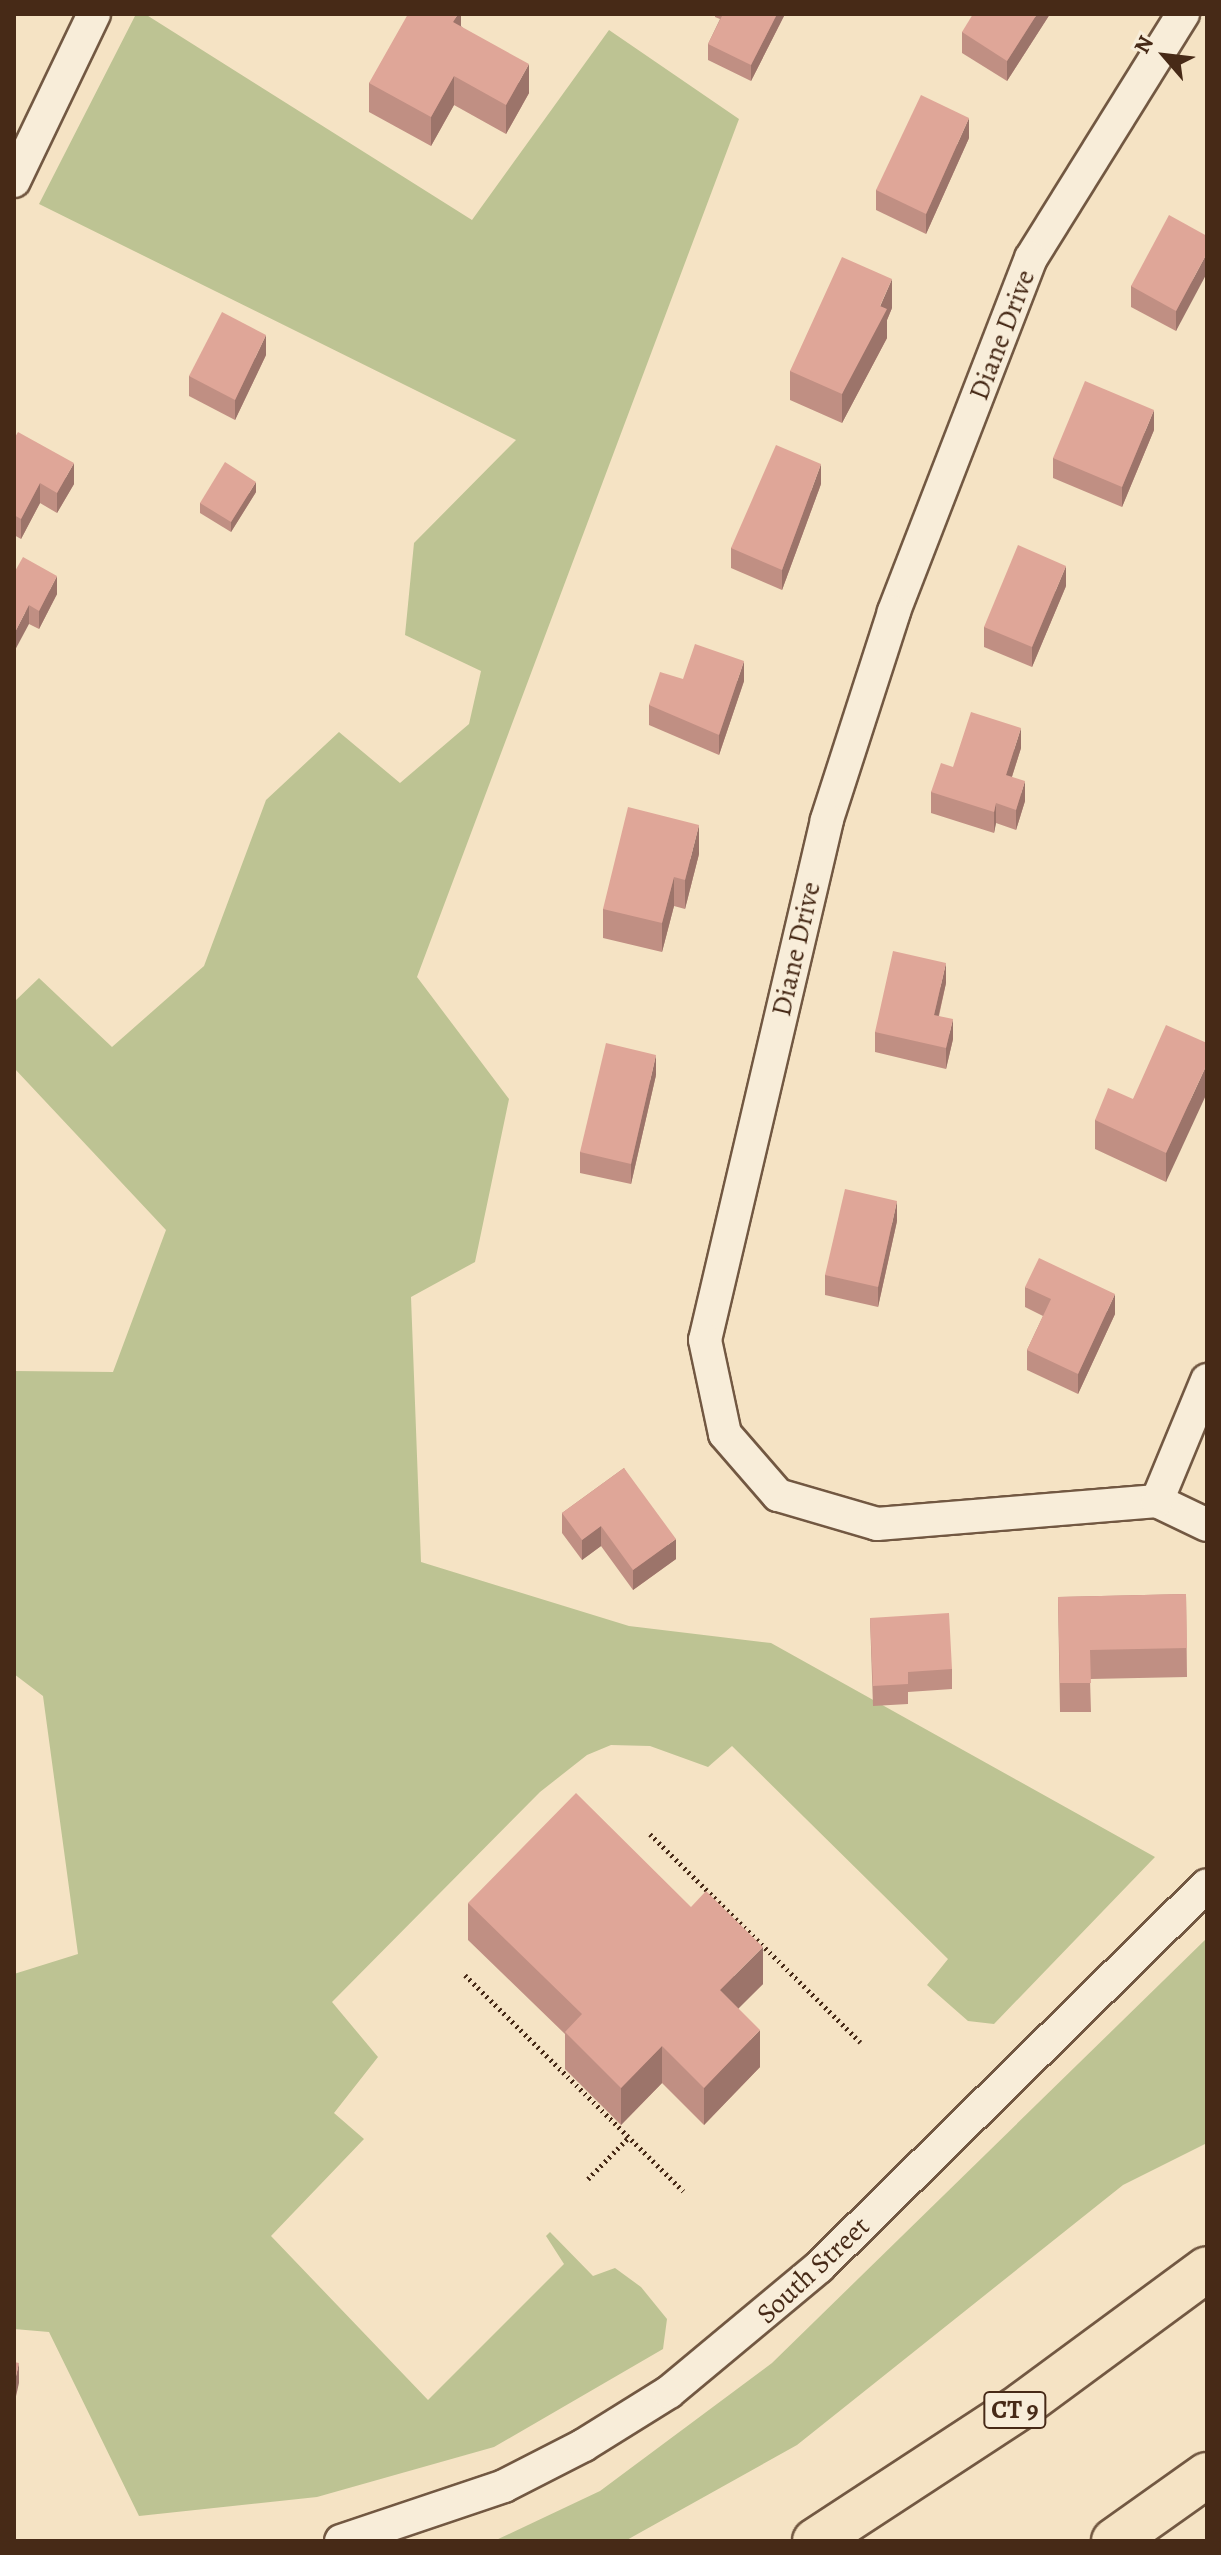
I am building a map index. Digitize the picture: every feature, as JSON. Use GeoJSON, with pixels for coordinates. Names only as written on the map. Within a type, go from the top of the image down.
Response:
{"type":"FeatureCollection","features":[{"type":"Feature","properties":{"kind":"highway","name":"CT 9"},"geometry":{"type":"LineString","coordinates":[[815,2541],[1024,2404],[1207,2269]]}},
{"type":"Feature","properties":{"kind":"highway"},"geometry":{"type":"LineString","coordinates":[[1114,2541],[1207,2475]]}},
{"type":"Feature","properties":{"kind":"street"},"geometry":{"type":"LineString","coordinates":[[14,181],[94,14]]}},
{"type":"Feature","properties":{"kind":"street","name":"Diane Drive"},"geometry":{"type":"LineString","coordinates":[[1157,1501],[877,1524],[778,1495],[725,1434],[705,1340],[827,820],[894,612],[1031,258],[1183,14]]}},
{"type":"Feature","properties":{"kind":"street"},"geometry":{"type":"LineString","coordinates":[[1207,1380],[1157,1501],[1207,1525]]}},
{"type":"Feature","properties":{"kind":"street","name":"South Street"},"geometry":{"type":"LineString","coordinates":[[341,2541],[504,2486],[584,2445],[669,2392],[819,2267],[1207,1885]]}},
{"type":"Feature","properties":{"kind":"path"},"geometry":{"type":"LineString","coordinates":[[650,1834],[860,2042]]}},
{"type":"Feature","properties":{"kind":"path"},"geometry":{"type":"LineString","coordinates":[[748,1951],[758,1941]]}},
{"type":"Feature","properties":{"kind":"path"},"geometry":{"type":"LineString","coordinates":[[465,1975],[683,2191]]}},
{"type":"Feature","properties":{"kind":"path"},"geometry":{"type":"LineString","coordinates":[[588,2179],[629,2137]]}},
{"type":"Feature","properties":{"kind":"green space"},"geometry":{"type":"Polygon","coordinates":[[[136,14],[145,14],[472,220],[609,30],[739,119],[417,977],[509,1099],[475,1262],[411,1297],[421,1562],[629,1626],[771,1643],[1155,1857],[994,2024],[968,2021],[927,1985],[948,1959],[732,1746],[708,1767],[650,1746],[611,1745],[587,1755],[540,1792],[332,2002],[378,2057],[334,2113],[364,2139],[271,2236],[428,2400],[564,2264],[546,2236],[550,2232],[593,2276],[615,2268],[641,2287],[667,2319],[663,2349],[494,2447],[317,2497],[139,2516],[49,2332],[14,2329],[14,1974],[78,1954],[43,1696],[14,1674],[14,1371],[113,1372],[166,1230],[14,1068],[14,1002],[39,978],[112,1047],[204,966],[266,800],[339,732],[400,783],[469,724],[481,671],[405,635],[414,543],[516,440],[39,204],[136,14]]]}},
{"type":"Feature","properties":{"kind":"green space"},"geometry":{"type":"Polygon","coordinates":[[[1207,1938],[1207,2143],[1123,2185],[797,2445],[625,2541],[494,2541],[600,2491],[772,2363],[1207,1938]]]}},
{"type":"Feature","properties":{"kind":"building"},"geometry":{"type":"Polygon","coordinates":[[[408,14],[458,14],[453,22],[529,64],[506,105],[454,76],[431,117],[369,83],[408,14]]]}},
{"type":"Feature","properties":{"kind":"building"},"geometry":{"type":"Polygon","coordinates":[[[723,14],[777,14],[751,65],[708,44],[723,14]]]}},
{"type":"Feature","properties":{"kind":"building"},"geometry":{"type":"Polygon","coordinates":[[[973,14],[1037,14],[1007,61],[962,32],[973,14]]]}},
{"type":"Feature","properties":{"kind":"building"},"geometry":{"type":"Polygon","coordinates":[[[921,95],[969,118],[926,214],[876,190],[921,95]]]}},
{"type":"Feature","properties":{"kind":"building"},"geometry":{"type":"Polygon","coordinates":[[[1169,215],[1207,236],[1207,253],[1176,311],[1131,286],[1169,215]]]}},
{"type":"Feature","properties":{"kind":"building"},"geometry":{"type":"Polygon","coordinates":[[[842,257],[892,279],[880,306],[887,309],[842,394],[790,371],[842,257]]]}},
{"type":"Feature","properties":{"kind":"building"},"geometry":{"type":"Polygon","coordinates":[[[222,312],[266,335],[235,400],[189,376],[222,312]]]}},
{"type":"Feature","properties":{"kind":"building"},"geometry":{"type":"Polygon","coordinates":[[[1085,381],[1154,410],[1122,487],[1053,458],[1085,381]]]}},
{"type":"Feature","properties":{"kind":"building"},"geometry":{"type":"Polygon","coordinates":[[[18,432],[74,463],[57,493],[40,483],[21,519],[14,515],[14,439],[18,432]]]}},
{"type":"Feature","properties":{"kind":"building"},"geometry":{"type":"Polygon","coordinates":[[[776,445],[821,464],[782,570],[731,548],[776,445]]]}},
{"type":"Feature","properties":{"kind":"building"},"geometry":{"type":"Polygon","coordinates":[[[225,462],[256,482],[231,522],[200,503],[225,462]]]}},
{"type":"Feature","properties":{"kind":"building"},"geometry":{"type":"Polygon","coordinates":[[[1018,545],[1066,566],[1032,647],[984,627],[1018,545]]]}},
{"type":"Feature","properties":{"kind":"building"},"geometry":{"type":"Polygon","coordinates":[[[23,557],[57,576],[39,611],[29,605],[14,634],[14,573],[23,557]]]}},
{"type":"Feature","properties":{"kind":"building"},"geometry":{"type":"Polygon","coordinates":[[[695,644],[744,661],[719,735],[649,705],[660,672],[683,679],[695,644]]]}},
{"type":"Feature","properties":{"kind":"building"},"geometry":{"type":"Polygon","coordinates":[[[971,712],[1021,728],[1006,775],[1025,781],[1016,810],[996,803],[994,812],[931,792],[941,763],[953,767],[971,712]]]}},
{"type":"Feature","properties":{"kind":"building"},"geometry":{"type":"Polygon","coordinates":[[[628,807],[699,825],[685,880],[674,877],[662,923],[603,909],[628,807]]]}},
{"type":"Feature","properties":{"kind":"building"},"geometry":{"type":"Polygon","coordinates":[[[893,951],[946,963],[934,1015],[953,1019],[946,1048],[875,1032],[893,951]]]}},
{"type":"Feature","properties":{"kind":"building"},"geometry":{"type":"Polygon","coordinates":[[[1166,1025],[1207,1043],[1207,1064],[1166,1153],[1095,1120],[1108,1088],[1133,1099],[1166,1025]]]}},
{"type":"Feature","properties":{"kind":"building"},"geometry":{"type":"Polygon","coordinates":[[[606,1043],[656,1055],[631,1164],[580,1152],[606,1043]]]}},
{"type":"Feature","properties":{"kind":"building"},"geometry":{"type":"Polygon","coordinates":[[[845,1189],[897,1201],[878,1287],[825,1275],[845,1189]]]}},
{"type":"Feature","properties":{"kind":"building"},"geometry":{"type":"Polygon","coordinates":[[[1039,1258],[1115,1294],[1078,1374],[1027,1350],[1051,1299],[1025,1287],[1039,1258]]]}},
{"type":"Feature","properties":{"kind":"building"},"geometry":{"type":"Polygon","coordinates":[[[624,1468],[676,1539],[633,1570],[601,1526],[582,1540],[562,1513],[624,1468]]]}},
{"type":"Feature","properties":{"kind":"building"},"geometry":{"type":"Polygon","coordinates":[[[1186,1594],[1187,1648],[1090,1650],[1091,1683],[1060,1683],[1058,1597],[1186,1594]]]}},
{"type":"Feature","properties":{"kind":"building"},"geometry":{"type":"Polygon","coordinates":[[[949,1613],[952,1669],[908,1672],[908,1684],[873,1686],[870,1618],[949,1613]]]}},
{"type":"Feature","properties":{"kind":"building"},"geometry":{"type":"Polygon","coordinates":[[[576,1793],[691,1907],[706,1891],[763,1947],[720,1990],[760,2030],[704,2088],[662,2046],[621,2088],[565,2032],[582,2014],[468,1903],[576,1793]]]}},
{"type":"Feature","properties":{"kind":"building"},"geometry":{"type":"Polygon","coordinates":[[[14,2362],[19,2363],[14,2385],[14,2362]]]}}]}
